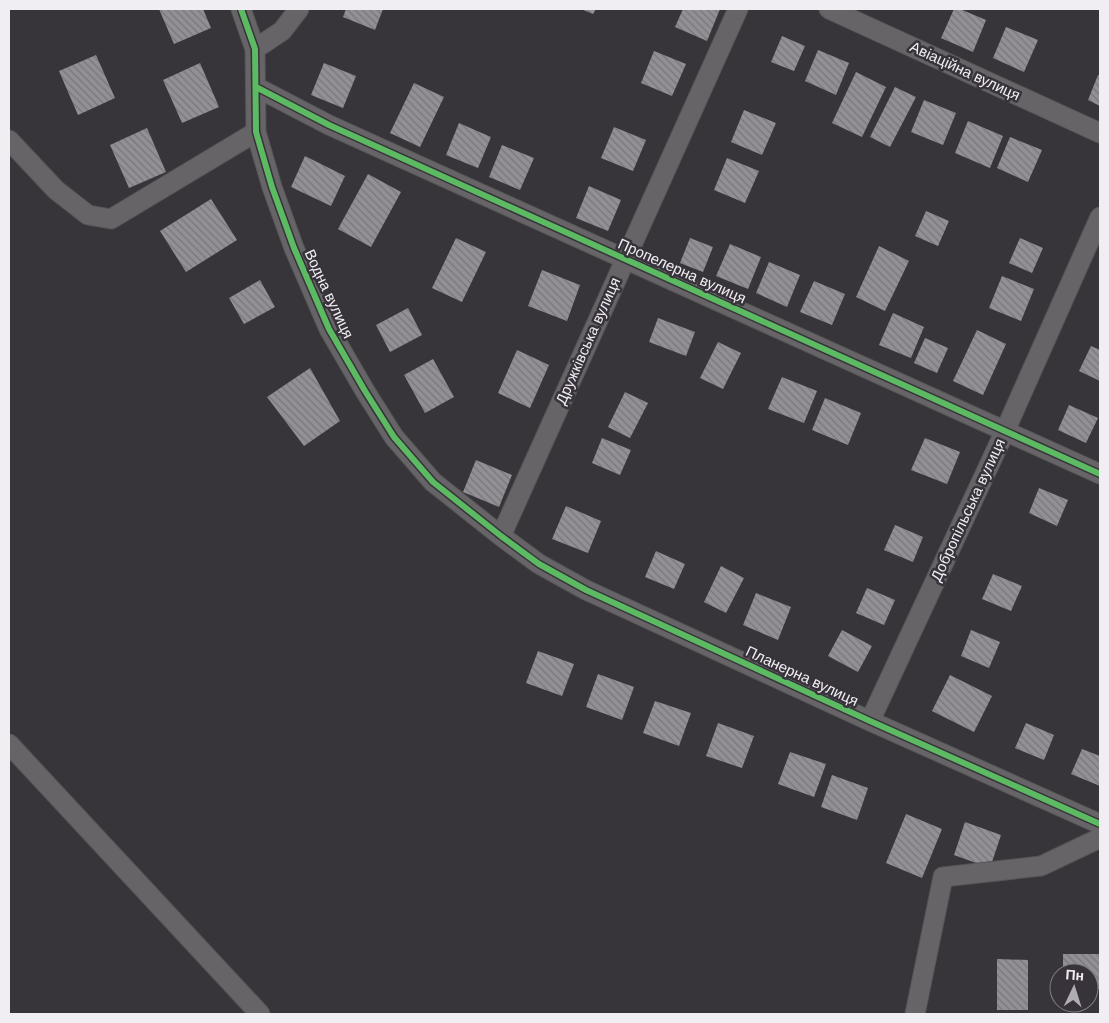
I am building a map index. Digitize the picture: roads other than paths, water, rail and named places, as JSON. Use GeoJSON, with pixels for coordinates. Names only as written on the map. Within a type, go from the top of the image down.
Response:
{"type":"FeatureCollection","features":[{"type":"Feature","properties":{"kind":"street","name":"Водна вулиця"},"geometry":{"type":"LineString","coordinates":[[241,9],[254,49],[256,132],[272,187],[294,248],[329,329],[394,437],[433,482],[500,536]]}},
{"type":"Feature","properties":{"kind":"street"},"geometry":{"type":"LineString","coordinates":[[254,49],[282,31],[299,9]]}},
{"type":"Feature","properties":{"kind":"street","name":"Дружківська вулиця"},"geometry":{"type":"LineString","coordinates":[[500,536],[738,9]]}},
{"type":"Feature","properties":{"kind":"street","name":"Авіаційна вулиця"},"geometry":{"type":"LineString","coordinates":[[829,9],[1100,133]]}},
{"type":"Feature","properties":{"kind":"street","name":"Пропелерна вулиця"},"geometry":{"type":"LineString","coordinates":[[256,88],[329,125],[1100,474]]}},
{"type":"Feature","properties":{"kind":"street"},"geometry":{"type":"LineString","coordinates":[[9,140],[56,190],[88,215],[111,219],[256,132]]}},
{"type":"Feature","properties":{"kind":"street","name":"Добропільська вулиця"},"geometry":{"type":"LineString","coordinates":[[870,721],[1004,431],[1100,217]]}},
{"type":"Feature","properties":{"kind":"street","name":"Планерна вулиця"},"geometry":{"type":"LineString","coordinates":[[500,536],[539,564],[586,590],[870,721],[1100,824]]}},
{"type":"Feature","properties":{"kind":"street"},"geometry":{"type":"LineString","coordinates":[[9,744],[260,1014]]}},
{"type":"Feature","properties":{"kind":"street"},"geometry":{"type":"LineString","coordinates":[[915,1014],[943,877],[1041,866],[1100,838]]}}]}
